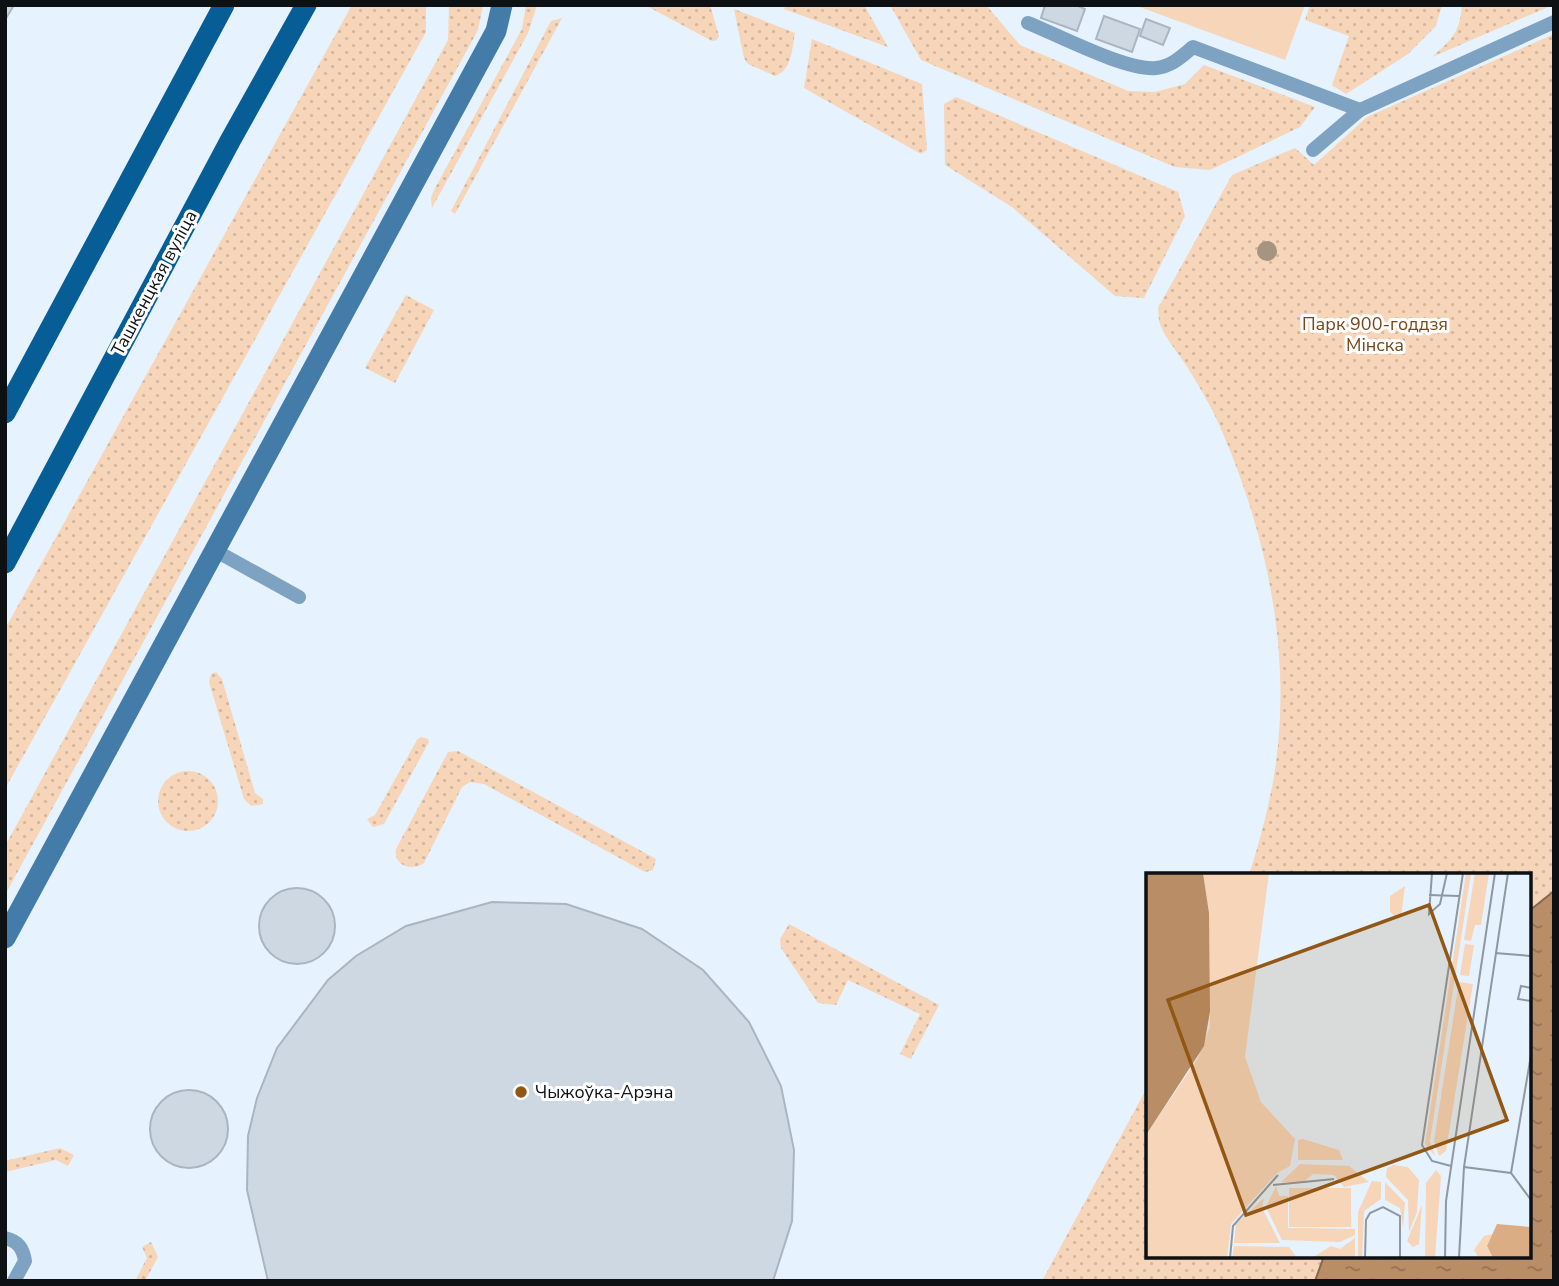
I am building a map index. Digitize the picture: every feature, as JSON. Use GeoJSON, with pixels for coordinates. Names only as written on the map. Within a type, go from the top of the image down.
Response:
{"type":"FeatureCollection","features":[{"type":"Feature","properties":{"kind":"main road"},"geometry":{"type":"LineString","coordinates":[[5,413],[224,5]]}},
{"type":"Feature","properties":{"kind":"main road","name":"Ташкенцкая вуліца"},"geometry":{"type":"LineString","coordinates":[[5,563],[230,141],[306,5]]}},
{"type":"Feature","properties":{"kind":"street"},"geometry":{"type":"LineString","coordinates":[[5,938],[496,31],[502,5]]}},
{"type":"Feature","properties":{"kind":"lane"},"geometry":{"type":"LineString","coordinates":[[1313,150],[1360,110],[1554,22]]}},
{"type":"Feature","properties":{"kind":"lane"},"geometry":{"type":"LineString","coordinates":[[1028,23],[1131,66],[1155,68],[1176,62],[1193,47],[1360,110]]}},
{"type":"Feature","properties":{"kind":"lane"},"geometry":{"type":"LineString","coordinates":[[216,551],[299,597]]}},
{"type":"Feature","properties":{"kind":"lane"},"geometry":{"type":"LineString","coordinates":[[5,1238],[13,1240],[23,1249],[25,1261],[15,1281]]}},
{"type":"Feature","properties":{"kind":"green space"},"geometry":{"type":"Polygon","coordinates":[[[352,5],[426,5],[426,32],[5,789],[5,629],[352,5]]]}},
{"type":"Feature","properties":{"kind":"green space"},"geometry":{"type":"Polygon","coordinates":[[[449,5],[483,5],[478,30],[5,895],[5,846],[448,40],[449,5]]]}},
{"type":"Feature","properties":{"kind":"green space"},"geometry":{"type":"Polygon","coordinates":[[[526,5],[537,5],[528,33],[432,208],[434,190],[522,29],[526,5]]]}},
{"type":"Feature","properties":{"kind":"green space"},"geometry":{"type":"Polygon","coordinates":[[[645,5],[710,5],[719,36],[712,41],[645,5]]]}},
{"type":"Feature","properties":{"kind":"green space"},"geometry":{"type":"Polygon","coordinates":[[[786,5],[864,5],[888,47],[784,9],[786,5]]]}},
{"type":"Feature","properties":{"kind":"green space"},"geometry":{"type":"Polygon","coordinates":[[[890,5],[986,5],[1020,45],[1128,91],[1155,92],[1185,84],[1204,65],[1315,107],[1300,127],[1210,170],[1175,167],[921,60],[890,5]]]}},
{"type":"Feature","properties":{"kind":"green space"},"geometry":{"type":"Polygon","coordinates":[[[1134,5],[1305,5],[1285,60],[1134,5]]]}},
{"type":"Feature","properties":{"kind":"green space"},"geometry":{"type":"Polygon","coordinates":[[[1310,5],[1442,5],[1436,26],[1408,54],[1346,94],[1332,85],[1349,36],[1305,20],[1310,5]]]}},
{"type":"Feature","properties":{"kind":"green space"},"geometry":{"type":"Polygon","coordinates":[[[1462,5],[1553,5],[1432,57],[1454,35],[1462,5]]]}},
{"type":"Feature","properties":{"kind":"green space"},"geometry":{"type":"Polygon","coordinates":[[[734,9],[795,33],[788,64],[781,73],[775,76],[748,64],[744,58],[734,9]]]}},
{"type":"Feature","properties":{"kind":"green space"},"geometry":{"type":"Polygon","coordinates":[[[562,18],[455,214],[451,211],[551,21],[562,18]]]}},
{"type":"Feature","properties":{"kind":"green space","name":"Парк 900-годдзя Мінска"},"geometry":{"type":"Polygon","coordinates":[[[1554,34],[1554,891],[1531,909],[1531,873],[1250,873],[1268,806],[1279,737],[1278,647],[1273,602],[1264,558],[1238,471],[1207,401],[1188,367],[1162,330],[1158,308],[1232,175],[1295,148],[1314,165],[1367,117],[1554,34]]]}},
{"type":"Feature","properties":{"kind":"green space"},"geometry":{"type":"Polygon","coordinates":[[[812,39],[922,84],[927,150],[921,154],[804,88],[812,39]]]}},
{"type":"Feature","properties":{"kind":"green space"},"geometry":{"type":"Polygon","coordinates":[[[956,97],[1178,192],[1185,216],[1144,298],[1115,296],[1012,207],[945,165],[944,104],[956,97]]]}},
{"type":"Feature","properties":{"kind":"green space"},"geometry":{"type":"Polygon","coordinates":[[[406,295],[434,310],[395,383],[365,368],[406,295]]]}},
{"type":"Feature","properties":{"kind":"green space"},"geometry":{"type":"Polygon","coordinates":[[[216,672],[222,679],[255,793],[263,799],[263,804],[251,806],[244,799],[209,682],[211,674],[216,672]]]}},
{"type":"Feature","properties":{"kind":"green space"},"geometry":{"type":"Polygon","coordinates":[[[421,737],[429,742],[384,824],[373,827],[367,819],[375,815],[421,737]]]}},
{"type":"Feature","properties":{"kind":"green space"},"geometry":{"type":"Polygon","coordinates":[[[458,751],[656,859],[653,870],[645,872],[484,784],[470,782],[462,787],[424,863],[409,867],[400,863],[396,849],[448,752],[458,751]]]}},
{"type":"Feature","properties":{"kind":"green space"},"geometry":{"type":"Polygon","coordinates":[[[182,771],[194,771],[210,779],[216,789],[216,813],[210,823],[194,831],[182,831],[166,823],[158,807],[158,795],[166,779],[182,771]]]}},
{"type":"Feature","properties":{"kind":"green space"},"geometry":{"type":"Polygon","coordinates":[[[789,924],[939,1005],[911,1059],[900,1054],[920,1014],[848,980],[836,1005],[818,1003],[781,948],[780,939],[789,924]]]}},
{"type":"Feature","properties":{"kind":"green space"},"geometry":{"type":"Polygon","coordinates":[[[1146,1090],[1146,1258],[1323,1258],[1315,1281],[1042,1281],[1146,1090]]]}},
{"type":"Feature","properties":{"kind":"green space"},"geometry":{"type":"Polygon","coordinates":[[[60,1148],[74,1155],[68,1166],[56,1160],[5,1172],[5,1161],[60,1148]]]}},
{"type":"Feature","properties":{"kind":"green space"},"geometry":{"type":"Polygon","coordinates":[[[151,1242],[158,1257],[145,1281],[135,1281],[147,1258],[142,1247],[151,1242]]]}},
{"type":"Feature","properties":{"kind":"water"},"geometry":{"type":"Polygon","coordinates":[[[1554,891],[1554,1281],[1315,1281],[1323,1258],[1531,1258],[1531,909],[1554,891]]]}},
{"type":"Feature","properties":{"kind":"building"},"geometry":{"type":"Polygon","coordinates":[[[5,5],[14,5],[5,20],[5,5]]]}},
{"type":"Feature","properties":{"kind":"building"},"geometry":{"type":"Polygon","coordinates":[[[1045,5],[1076,5],[1085,9],[1077,31],[1041,18],[1045,5]]]}},
{"type":"Feature","properties":{"kind":"building"},"geometry":{"type":"Polygon","coordinates":[[[1104,16],[1140,29],[1132,52],[1096,39],[1104,16]]]}},
{"type":"Feature","properties":{"kind":"building"},"geometry":{"type":"Polygon","coordinates":[[[1146,19],[1170,28],[1163,45],[1140,36],[1146,19]]]}},
{"type":"Feature","properties":{"kind":"building"},"geometry":{"type":"Polygon","coordinates":[[[297,888],[311,891],[324,899],[332,912],[335,926],[332,940],[324,953],[311,961],[297,964],[283,961],[270,953],[262,940],[259,926],[262,912],[270,899],[283,891],[297,888]]]}},
{"type":"Feature","properties":{"kind":"building","name":"Чыжоўка-Арэна"},"geometry":{"type":"Polygon","coordinates":[[[492,902],[566,904],[642,929],[703,970],[749,1022],[781,1086],[794,1150],[792,1221],[773,1281],[268,1281],[247,1190],[248,1136],[257,1098],[277,1048],[328,980],[356,956],[406,926],[492,902]]]}},
{"type":"Feature","properties":{"kind":"building"},"geometry":{"type":"Polygon","coordinates":[[[189,1090],[204,1093],[217,1101],[225,1114],[228,1129],[225,1144],[217,1157],[204,1165],[189,1168],[174,1165],[161,1157],[153,1144],[150,1129],[153,1114],[161,1101],[174,1093],[189,1090]]]}},
{"type":"Feature","properties":{"kind":"place","name":"Чыжоўка-Арэна"},"geometry":{"type":"Point","coordinates":[521,1092]}}]}
